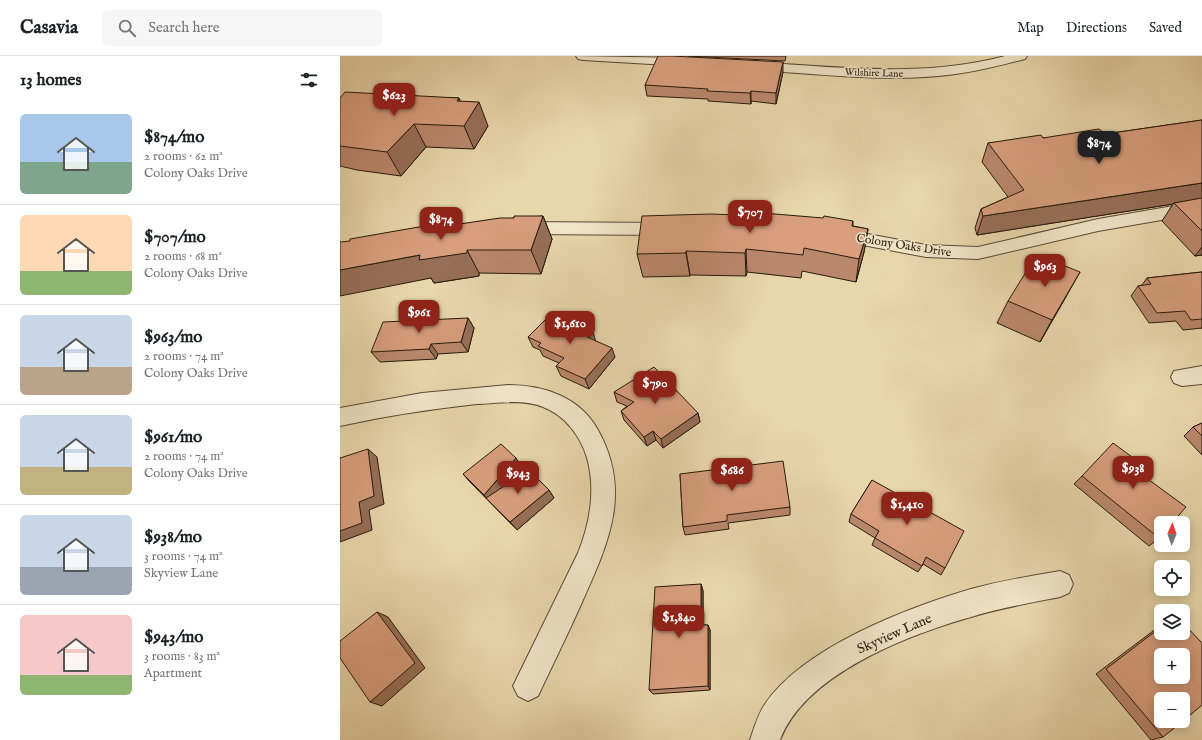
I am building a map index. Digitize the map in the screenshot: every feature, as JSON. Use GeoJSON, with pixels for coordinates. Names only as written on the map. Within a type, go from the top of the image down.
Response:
{"type":"FeatureCollection","features":[{"type":"Feature","properties":{"kind":"street"},"geometry":{"type":"LineString","coordinates":[[583,56],[624,57],[702,63]]}},
{"type":"Feature","properties":{"kind":"street"},"geometry":{"type":"LineString","coordinates":[[828,70],[830,56]]}},
{"type":"Feature","properties":{"kind":"street","name":"Wilshire Lane"},"geometry":{"type":"LineString","coordinates":[[741,65],[923,73],[968,68],[1020,56]]}},
{"type":"Feature","properties":{"kind":"street","name":"Colony Oaks Drive"},"geometry":{"type":"LineString","coordinates":[[821,231],[911,247],[965,254],[978,253],[1098,226],[1202,207]]}},
{"type":"Feature","properties":{"kind":"street"},"geometry":{"type":"LineString","coordinates":[[502,229],[684,229]]}},
{"type":"Feature","properties":{"kind":"street"},"geometry":{"type":"LineString","coordinates":[[340,417],[390,406],[438,399],[521,393],[545,398],[568,410],[581,422],[592,438],[602,467],[604,489],[598,532],[584,567],[528,686]]}},
{"type":"Feature","properties":{"kind":"street","name":"Skyview Lane"},"geometry":{"type":"LineString","coordinates":[[765,740],[776,710],[790,694],[816,672],[846,654],[924,618],[972,603],[1060,584]]}},
{"type":"Feature","properties":{"kind":"building"},"geometry":{"type":"Polygon","coordinates":[[[658,56],[783,62],[776,93],[751,91],[750,93],[707,91],[708,89],[645,85],[658,56]]]}},
{"type":"Feature","properties":{"kind":"building"},"geometry":{"type":"Polygon","coordinates":[[[345,92],[459,98],[457,101],[479,102],[464,126],[414,124],[387,152],[340,146],[340,98],[345,92]]]}},
{"type":"Feature","properties":{"kind":"building"},"geometry":{"type":"Polygon","coordinates":[[[1202,120],[1202,183],[983,216],[981,209],[1024,190],[988,143],[1041,135],[1043,138],[1099,129],[1105,134],[1202,120]]]}},
{"type":"Feature","properties":{"kind":"building"},"geometry":{"type":"Polygon","coordinates":[[[1202,198],[1202,231],[1174,203],[1202,198]]]}},
{"type":"Feature","properties":{"kind":"building"},"geometry":{"type":"Polygon","coordinates":[[[763,213],[823,218],[824,216],[853,221],[852,226],[868,229],[859,259],[804,248],[803,255],[746,249],[745,253],[686,251],[686,253],[637,254],[642,216],[711,214],[763,216],[763,213]]]}},
{"type":"Feature","properties":{"kind":"building"},"geometry":{"type":"Polygon","coordinates":[[[514,216],[543,216],[531,250],[467,250],[467,253],[419,260],[420,255],[340,270],[340,242],[453,221],[453,225],[500,218],[514,218],[514,216]]]}},
{"type":"Feature","properties":{"kind":"building"},"geometry":{"type":"Polygon","coordinates":[[[1045,258],[1080,272],[1052,320],[1008,301],[1029,267],[1037,271],[1045,258]]]}},
{"type":"Feature","properties":{"kind":"building"},"geometry":{"type":"Polygon","coordinates":[[[1202,272],[1202,319],[1191,320],[1185,311],[1157,313],[1138,286],[1151,284],[1147,278],[1202,272]]]}},
{"type":"Feature","properties":{"kind":"building"},"geometry":{"type":"Polygon","coordinates":[[[551,314],[593,332],[587,337],[612,348],[585,379],[556,366],[564,358],[538,346],[541,343],[528,337],[551,314]]]}},
{"type":"Feature","properties":{"kind":"building"},"geometry":{"type":"Polygon","coordinates":[[[468,318],[461,342],[431,344],[429,349],[371,352],[383,322],[468,318]]]}},
{"type":"Feature","properties":{"kind":"building"},"geometry":{"type":"Polygon","coordinates":[[[654,367],[698,413],[661,439],[653,431],[644,437],[621,411],[634,402],[614,392],[654,367]]]}},
{"type":"Feature","properties":{"kind":"building"},"geometry":{"type":"Polygon","coordinates":[[[1202,423],[1202,436],[1193,427],[1202,423]]]}},
{"type":"Feature","properties":{"kind":"building"},"geometry":{"type":"Polygon","coordinates":[[[1113,443],[1147,468],[1141,474],[1186,507],[1178,516],[1154,516],[1154,534],[1082,476],[1113,443]]]}},
{"type":"Feature","properties":{"kind":"building"},"geometry":{"type":"Polygon","coordinates":[[[501,444],[516,458],[484,495],[463,474],[501,444]]]}},
{"type":"Feature","properties":{"kind":"building"},"geometry":{"type":"Polygon","coordinates":[[[368,449],[374,496],[359,502],[362,523],[340,531],[340,458],[368,449]]]}},
{"type":"Feature","properties":{"kind":"building"},"geometry":{"type":"Polygon","coordinates":[[[783,461],[790,507],[727,515],[727,521],[683,527],[680,474],[783,461]]]}},
{"type":"Feature","properties":{"kind":"building"},"geometry":{"type":"Polygon","coordinates":[[[529,470],[549,490],[510,522],[486,498],[529,470]]]}},
{"type":"Feature","properties":{"kind":"building"},"geometry":{"type":"Polygon","coordinates":[[[872,480],[964,531],[945,568],[926,557],[922,566],[875,538],[879,531],[851,514],[872,480]]]}},
{"type":"Feature","properties":{"kind":"building"},"geometry":{"type":"Polygon","coordinates":[[[701,584],[701,625],[708,625],[708,686],[649,690],[655,587],[701,584]]]}},
{"type":"Feature","properties":{"kind":"building"},"geometry":{"type":"Polygon","coordinates":[[[377,612],[415,663],[370,702],[340,658],[340,641],[377,612]]]}},
{"type":"Feature","properties":{"kind":"building"},"geometry":{"type":"Polygon","coordinates":[[[1190,630],[1202,643],[1202,705],[1190,715],[1190,692],[1154,692],[1154,726],[1106,669],[1154,632],[1154,640],[1190,640],[1190,630]]]}},
{"type":"Feature","properties":{"kind":"building"},"geometry":{"type":"Polygon","coordinates":[[[1155,728],[1174,728],[1163,737],[1155,728]]]}}]}
